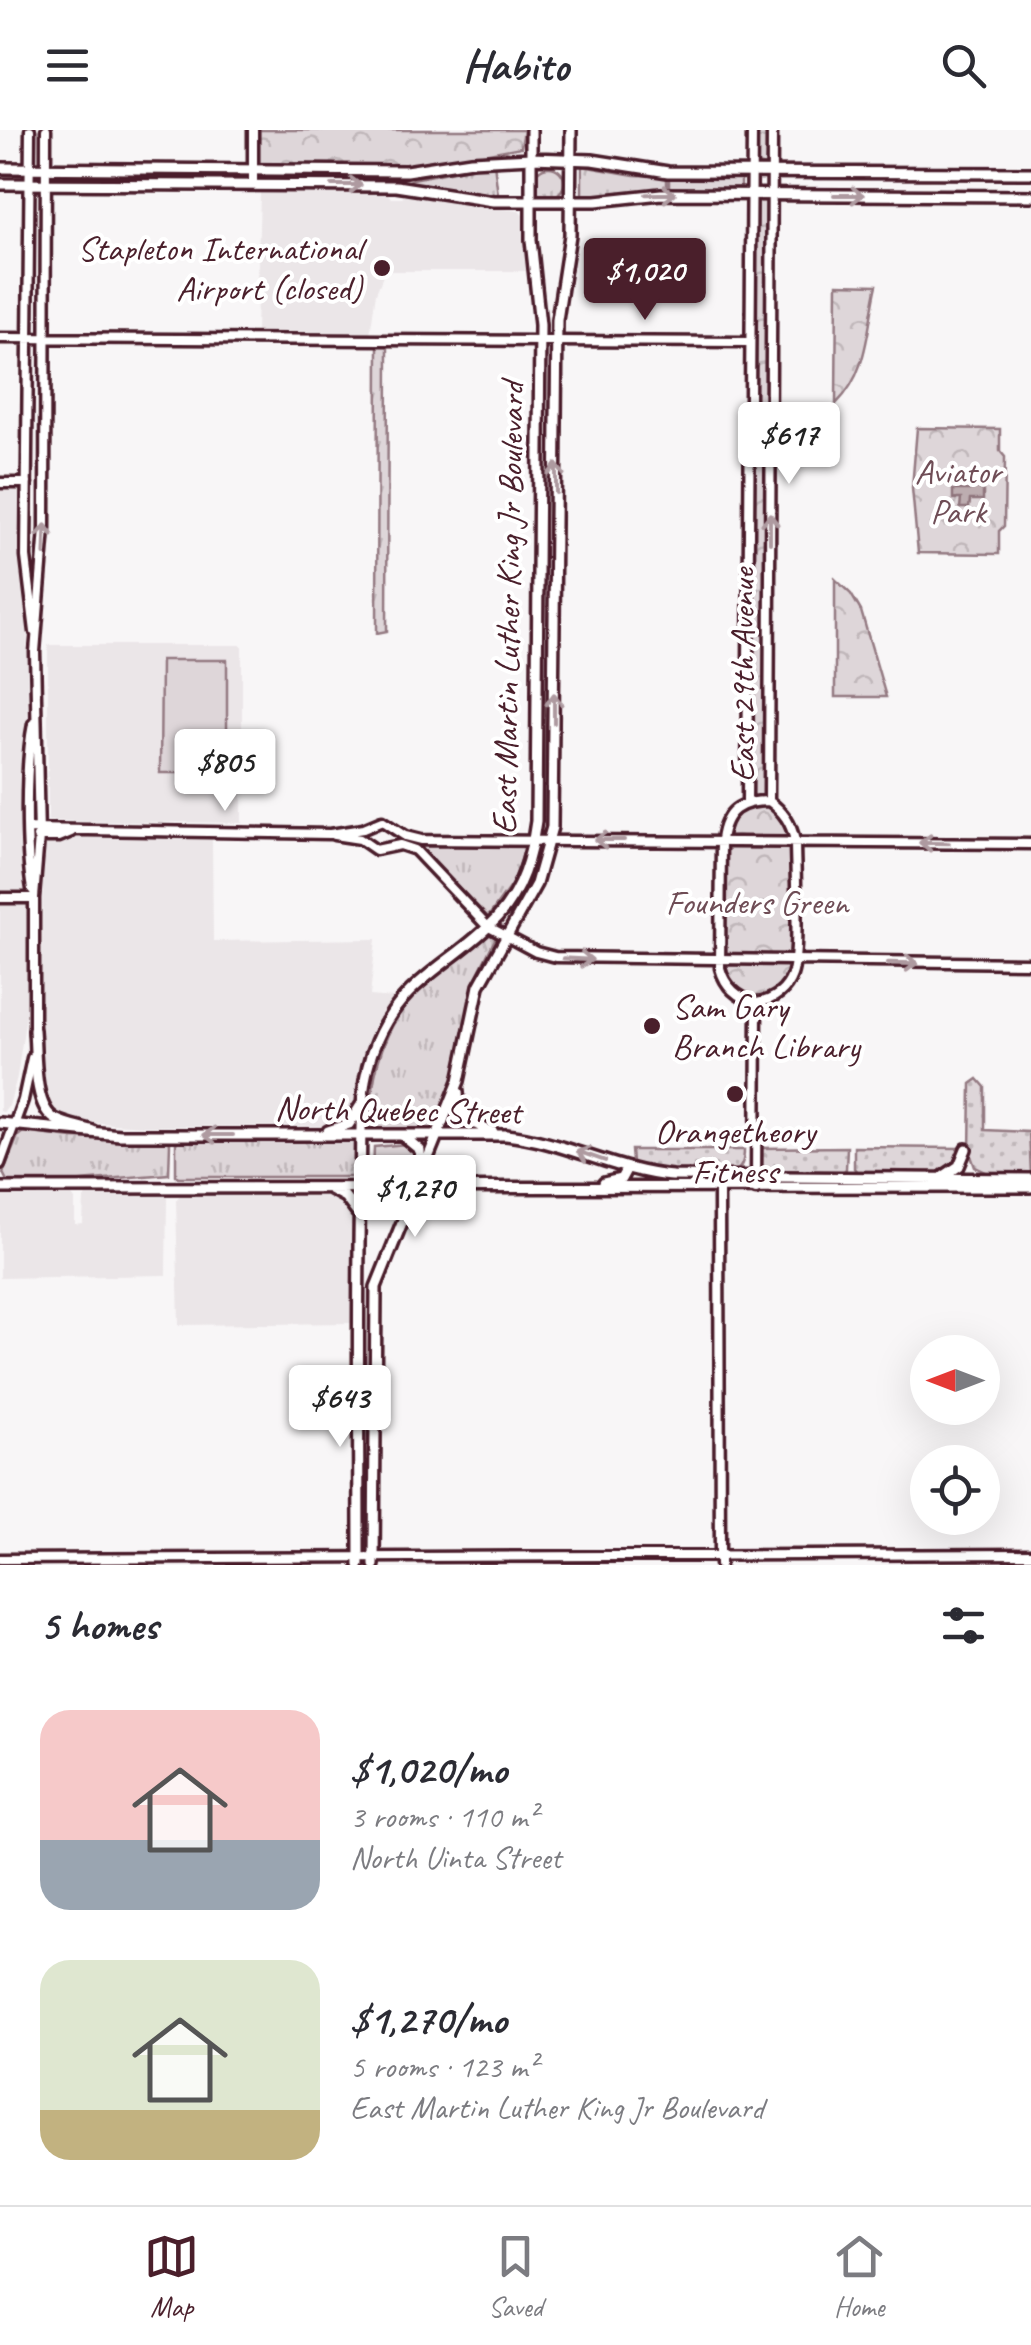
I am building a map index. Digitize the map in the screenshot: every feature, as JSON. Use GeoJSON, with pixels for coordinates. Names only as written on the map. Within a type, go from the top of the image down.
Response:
{"type":"FeatureCollection","features":[{"type":"Feature","properties":{"kind":"main road","name":"East Martin Luther King Jr Boulevard"},"geometry":{"type":"LineString","coordinates":[[359,1561],[361,1134],[372,1054],[396,1007],[425,975],[487,926],[518,887],[533,840],[537,793],[540,341],[531,240],[531,130]]}},
{"type":"Feature","properties":{"kind":"main road","name":"East Martin Luther King Jr Boulevard"},"geometry":{"type":"LineString","coordinates":[[374,1561],[376,1292],[458,1084],[479,986],[536,884],[551,840],[558,302],[570,235],[571,130]]}},
{"type":"Feature","properties":{"kind":"main road"},"geometry":{"type":"LineString","coordinates":[[0,168],[418,171],[471,161],[572,158],[653,171],[1031,173]]}},
{"type":"Feature","properties":{"kind":"main road"},"geometry":{"type":"LineString","coordinates":[[0,184],[400,186],[483,200],[572,202],[653,194],[1031,196]]}},
{"type":"Feature","properties":{"kind":"main road"},"geometry":{"type":"LineString","coordinates":[[34,1030],[44,1108],[56,1120],[105,1134]]}},
{"type":"Feature","properties":{"kind":"main road"},"geometry":{"type":"LineString","coordinates":[[458,1084],[458,1106],[466,1119],[500,1134]]}},
{"type":"Feature","properties":{"kind":"main road"},"geometry":{"type":"LineString","coordinates":[[316,1134],[349,1124],[363,1102]]}},
{"type":"Feature","properties":{"kind":"main road","name":"North Quebec Street"},"geometry":{"type":"LineString","coordinates":[[0,1122],[105,1134],[500,1134],[547,1142],[627,1168],[672,1176],[1031,1179]]}},
{"type":"Feature","properties":{"kind":"main road"},"geometry":{"type":"LineString","coordinates":[[400,1134],[420,1150],[418,1186]]}},
{"type":"Feature","properties":{"kind":"main road"},"geometry":{"type":"LineString","coordinates":[[934,1177],[954,1171],[966,1149]]}},
{"type":"Feature","properties":{"kind":"main road"},"geometry":{"type":"LineString","coordinates":[[572,1188],[618,1181],[627,1168]]}},
{"type":"Feature","properties":{"kind":"main road"},"geometry":{"type":"LineString","coordinates":[[949,1188],[966,1177]]}},
{"type":"Feature","properties":{"kind":"main road"},"geometry":{"type":"LineString","coordinates":[[326,1187],[345,1196],[359,1220]]}},
{"type":"Feature","properties":{"kind":"main road"},"geometry":{"type":"LineString","coordinates":[[0,1188],[1031,1188]]}},
{"type":"Feature","properties":{"kind":"street"},"geometry":{"type":"LineString","coordinates":[[30,130],[26,557],[36,636]]}},
{"type":"Feature","properties":{"kind":"street"},"geometry":{"type":"LineString","coordinates":[[0,1164],[30,1072],[34,1030],[34,833],[39,748],[34,716],[45,530],[46,130]]}},
{"type":"Feature","properties":{"kind":"street"},"geometry":{"type":"LineString","coordinates":[[253,130],[253,185]]}},
{"type":"Feature","properties":{"kind":"street","name":"East 29th Avenue"},"geometry":{"type":"LineString","coordinates":[[747,800],[752,130]]}},
{"type":"Feature","properties":{"kind":"street","name":"East 29th Avenue"},"geometry":{"type":"LineString","coordinates":[[772,130],[769,800],[792,825],[795,841]]}},
{"type":"Feature","properties":{"kind":"street"},"geometry":{"type":"LineString","coordinates":[[0,338],[749,342]]}},
{"type":"Feature","properties":{"kind":"street"},"geometry":{"type":"LineString","coordinates":[[0,482],[27,482]]}},
{"type":"Feature","properties":{"kind":"street"},"geometry":{"type":"LineString","coordinates":[[769,800],[747,800],[732,810],[723,823],[721,840],[720,961],[727,986],[746,1000],[756,1002],[776,996],[791,978],[795,841]]}},
{"type":"Feature","properties":{"kind":"street"},"geometry":{"type":"LineString","coordinates":[[330,834],[382,822],[421,840],[1031,844]]}},
{"type":"Feature","properties":{"kind":"street"},"geometry":{"type":"LineString","coordinates":[[368,844],[370,826]]}},
{"type":"Feature","properties":{"kind":"street"},"geometry":{"type":"LineString","coordinates":[[390,847],[395,839],[394,829]]}},
{"type":"Feature","properties":{"kind":"street"},"geometry":{"type":"LineString","coordinates":[[34,833],[59,837],[72,832],[330,834],[357,838],[376,850],[408,846],[422,854],[487,926],[536,952],[573,960],[1031,963]]}},
{"type":"Feature","properties":{"kind":"street"},"geometry":{"type":"LineString","coordinates":[[0,898],[34,898]]}},
{"type":"Feature","properties":{"kind":"street"},"geometry":{"type":"LineString","coordinates":[[756,1002],[756,1189]]}},
{"type":"Feature","properties":{"kind":"street"},"geometry":{"type":"LineString","coordinates":[[719,1189],[720,1565]]}},
{"type":"Feature","properties":{"kind":"street"},"geometry":{"type":"LineString","coordinates":[[0,1559],[374,1561],[720,1554],[1031,1554]]}},
{"type":"Feature","properties":{"kind":"shaded area"},"geometry":{"type":"Polygon","coordinates":[[[386,191],[391,198],[402,198],[410,192],[464,205],[519,211],[524,216],[526,271],[385,271],[376,293],[370,334],[262,336],[256,331],[260,193],[386,191]]]}},
{"type":"Feature","properties":{"kind":"shaded area"},"geometry":{"type":"Polygon","coordinates":[[[0,487],[18,487],[23,493],[28,657],[26,1015],[17,1077],[9,1106],[3,1112],[0,1111],[0,487]]]}},
{"type":"Feature","properties":{"kind":"shaded area"},"geometry":{"type":"Polygon","coordinates":[[[48,645],[242,645],[242,823],[48,821],[48,645]]]}},
{"type":"Feature","properties":{"kind":"shaded area"},"geometry":{"type":"Polygon","coordinates":[[[212,838],[213,941],[376,939],[370,996],[394,998],[369,1044],[350,1119],[334,1127],[144,1126],[68,1121],[51,1115],[41,1094],[43,843],[48,839],[212,838]]]}},
{"type":"Feature","properties":{"kind":"shaded area"},"geometry":{"type":"Polygon","coordinates":[[[182,1193],[339,1195],[355,1214],[354,1323],[179,1325],[176,1200],[182,1193]]]}},
{"type":"Feature","properties":{"kind":"shaded area"},"geometry":{"type":"Polygon","coordinates":[[[0,1194],[71,1194],[75,1200],[75,1225],[83,1224],[87,1194],[163,1194],[167,1197],[166,1275],[0,1278],[0,1194]]]}},
{"type":"Feature","properties":{"kind":"green space"},"geometry":{"type":"Polygon","coordinates":[[[259,130],[524,130],[521,147],[419,166],[259,165],[259,130]]]}},
{"type":"Feature","properties":{"kind":"green space"},"geometry":{"type":"Polygon","coordinates":[[[756,130],[770,130],[765,166],[757,164],[756,130]]]}},
{"type":"Feature","properties":{"kind":"green space"},"geometry":{"type":"Polygon","coordinates":[[[494,163],[498,195],[407,182],[413,179],[494,163]]]}},
{"type":"Feature","properties":{"kind":"green space"},"geometry":{"type":"Polygon","coordinates":[[[582,166],[667,176],[667,190],[582,199],[582,166]]]}},
{"type":"Feature","properties":{"kind":"green space"},"geometry":{"type":"Polygon","coordinates":[[[549,167],[563,176],[564,182],[555,196],[549,197],[535,188],[534,182],[543,168],[549,167]]]}},
{"type":"Feature","properties":{"kind":"green space"},"geometry":{"type":"Polygon","coordinates":[[[669,176],[732,177],[741,179],[741,187],[669,190],[669,176]]]}},
{"type":"Feature","properties":{"kind":"green space","name":"Founders Green"},"geometry":{"type":"Polygon","coordinates":[[[751,194],[772,194],[769,800],[791,825],[794,969],[784,989],[757,1003],[735,994],[720,968],[723,823],[746,801],[751,194]]]}},
{"type":"Feature","properties":{"kind":"green space"},"geometry":{"type":"Polygon","coordinates":[[[837,284],[877,285],[861,363],[836,404],[837,284]]]}},
{"type":"Feature","properties":{"kind":"green space"},"geometry":{"type":"Polygon","coordinates":[[[388,345],[387,631],[377,633],[378,346],[388,345]]]}},
{"type":"Feature","properties":{"kind":"green space","name":"Aviator Park"},"geometry":{"type":"Polygon","coordinates":[[[917,428],[1000,429],[1000,451],[1005,457],[1004,526],[999,531],[999,554],[918,553],[912,488],[917,428]]]}},
{"type":"Feature","properties":{"kind":"green space"},"geometry":{"type":"Polygon","coordinates":[[[835,579],[861,611],[886,697],[835,697],[835,579]]]}},
{"type":"Feature","properties":{"kind":"green space"},"geometry":{"type":"Polygon","coordinates":[[[161,660],[227,660],[227,773],[160,773],[161,660]]]}},
{"type":"Feature","properties":{"kind":"green space"},"geometry":{"type":"Polygon","coordinates":[[[420,843],[526,845],[514,881],[488,917],[419,848],[420,843]]]}},
{"type":"Feature","properties":{"kind":"green space"},"geometry":{"type":"Polygon","coordinates":[[[489,932],[496,937],[473,984],[461,1061],[435,1128],[369,1129],[378,1061],[400,1013],[436,974],[489,932]]]}},
{"type":"Feature","properties":{"kind":"green space"},"geometry":{"type":"Polygon","coordinates":[[[978,1079],[985,1087],[985,1130],[1029,1132],[1031,1175],[990,1174],[975,1167],[970,1153],[971,1084],[978,1079]]]}},
{"type":"Feature","properties":{"kind":"green space"},"geometry":{"type":"Polygon","coordinates":[[[23,1132],[72,1138],[167,1140],[169,1174],[79,1181],[7,1181],[3,1173],[23,1132]]]}},
{"type":"Feature","properties":{"kind":"green space"},"geometry":{"type":"Polygon","coordinates":[[[355,1139],[356,1173],[351,1177],[178,1177],[176,1143],[355,1139]]]}},
{"type":"Feature","properties":{"kind":"green space"},"geometry":{"type":"Polygon","coordinates":[[[407,1144],[417,1152],[410,1174],[373,1175],[374,1147],[407,1144]]]}},
{"type":"Feature","properties":{"kind":"green space"},"geometry":{"type":"Polygon","coordinates":[[[847,1147],[846,1169],[841,1174],[768,1173],[760,1163],[760,1148],[847,1147]]]}},
{"type":"Feature","properties":{"kind":"green space"},"geometry":{"type":"Polygon","coordinates":[[[854,1147],[960,1148],[957,1160],[948,1168],[903,1176],[859,1174],[854,1168],[854,1147]]]}},
{"type":"Feature","properties":{"kind":"green space"},"geometry":{"type":"Polygon","coordinates":[[[631,1150],[744,1150],[741,1165],[735,1171],[667,1170],[636,1165],[631,1150]]]}},
{"type":"Feature","properties":{"kind":"water"},"geometry":{"type":"Polygon","coordinates":[[[970,477],[983,477],[983,500],[970,500],[969,508],[960,508],[961,499],[953,499],[953,490],[969,490],[970,477]]]}},
{"type":"Feature","properties":{"kind":"place","name":"Stapleton International Airport (closed)"},"geometry":{"type":"Point","coordinates":[382,268]}},
{"type":"Feature","properties":{"kind":"place","name":"Sam Gary Branch Library"},"geometry":{"type":"Point","coordinates":[652,1026]}},
{"type":"Feature","properties":{"kind":"place","name":"Orangetheory Fitness"},"geometry":{"type":"Point","coordinates":[735,1094]}}]}
